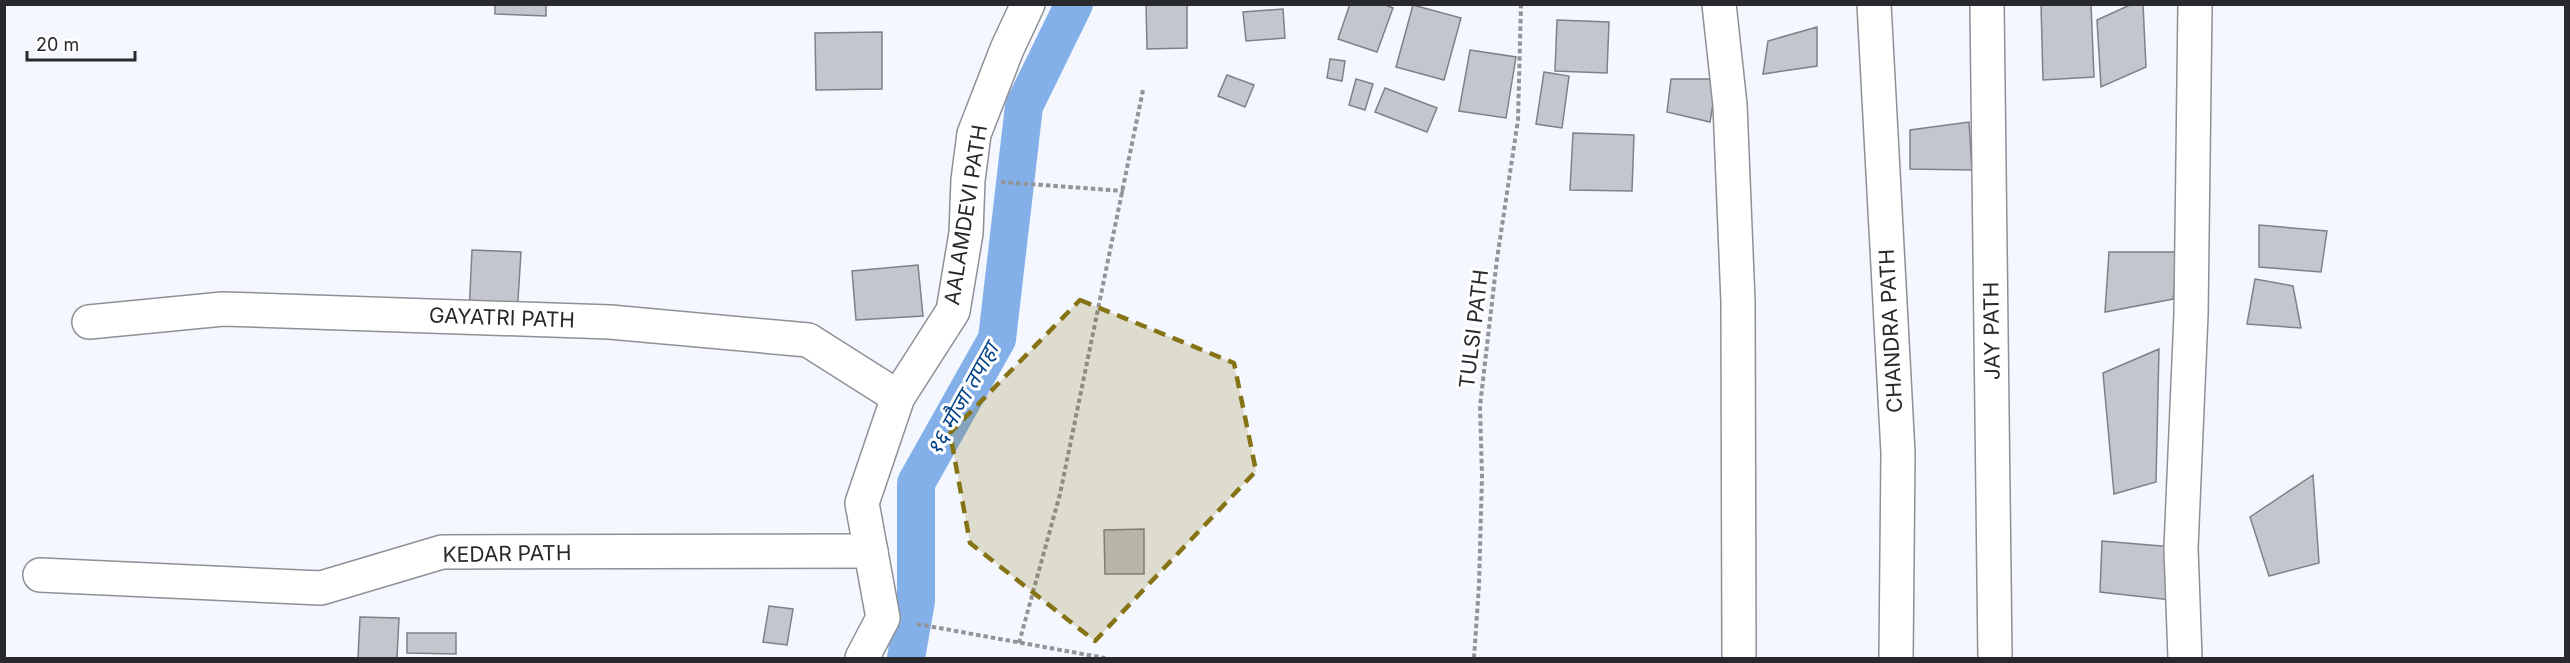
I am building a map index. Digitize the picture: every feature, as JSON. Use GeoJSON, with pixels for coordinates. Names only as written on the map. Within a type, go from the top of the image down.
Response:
{"type":"FeatureCollection","features":[{"type":"Feature","properties":{"kind":"street","name":"AALAMDEVI PATH"},"geometry":{"type":"LineString","coordinates":[[883,618],[862,503],[898,397],[953,311],[966,233],[968,180],[974,134],[1007,49],[1028,4]]}},
{"type":"Feature","properties":{"kind":"street"},"geometry":{"type":"LineString","coordinates":[[1719,4],[1730,105],[1737,291],[1739,658]]}},
{"type":"Feature","properties":{"kind":"street","name":"CHANDRA PATH"},"geometry":{"type":"LineString","coordinates":[[1874,4],[1898,453],[1896,658]]}},
{"type":"Feature","properties":{"kind":"street","name":"JAY PATH"},"geometry":{"type":"LineString","coordinates":[[1987,4],[1995,658]]}},
{"type":"Feature","properties":{"kind":"street"},"geometry":{"type":"LineString","coordinates":[[2185,658],[2181,548],[2191,315],[2195,4]]}},
{"type":"Feature","properties":{"kind":"street","name":"GAYATRI PATH"},"geometry":{"type":"LineString","coordinates":[[89,322],[223,309],[610,322],[808,340],[898,397]]}},
{"type":"Feature","properties":{"kind":"street","name":"KEDAR PATH"},"geometry":{"type":"LineString","coordinates":[[40,575],[321,588],[442,552],[871,551]]}},
{"type":"Feature","properties":{"kind":"street"},"geometry":{"type":"LineString","coordinates":[[862,658],[883,618]]}},
{"type":"Feature","properties":{"kind":"path","name":"TULSI PATH"},"geometry":{"type":"LineString","coordinates":[[1474,658],[1482,476],[1480,406],[1518,120],[1521,4]]}},
{"type":"Feature","properties":{"kind":"path"},"geometry":{"type":"LineString","coordinates":[[1019,643],[1060,494],[1143,90]]}},
{"type":"Feature","properties":{"kind":"path"},"geometry":{"type":"LineString","coordinates":[[968,180],[1124,191]]}},
{"type":"Feature","properties":{"kind":"path"},"geometry":{"type":"LineString","coordinates":[[883,618],[1105,658]]}},
{"type":"Feature","properties":{"kind":"highlighted area"},"geometry":{"type":"Polygon","coordinates":[[[1080,300],[1234,363],[1256,471],[1095,641],[970,543],[950,433],[1080,300]]]}},
{"type":"Feature","properties":{"kind":"building"},"geometry":{"type":"Polygon","coordinates":[[[495,4],[546,4],[546,16],[495,14],[495,4]]]}},
{"type":"Feature","properties":{"kind":"building"},"geometry":{"type":"Polygon","coordinates":[[[1146,4],[1187,4],[1187,48],[1147,49],[1146,4]]]}},
{"type":"Feature","properties":{"kind":"building"},"geometry":{"type":"Polygon","coordinates":[[[1350,4],[1383,4],[1393,8],[1377,52],[1338,39],[1350,4]]]}},
{"type":"Feature","properties":{"kind":"building"},"geometry":{"type":"Polygon","coordinates":[[[2041,4],[2091,4],[2094,77],[2043,80],[2041,4]]]}},
{"type":"Feature","properties":{"kind":"building"},"geometry":{"type":"Polygon","coordinates":[[[2132,4],[2143,4],[2146,67],[2101,87],[2097,20],[2132,4]]]}},
{"type":"Feature","properties":{"kind":"building"},"geometry":{"type":"Polygon","coordinates":[[[1413,5],[1461,18],[1444,80],[1396,67],[1413,5]]]}},
{"type":"Feature","properties":{"kind":"building"},"geometry":{"type":"Polygon","coordinates":[[[1283,9],[1285,38],[1246,41],[1243,12],[1283,9]]]}},
{"type":"Feature","properties":{"kind":"building"},"geometry":{"type":"Polygon","coordinates":[[[1557,20],[1609,22],[1607,73],[1555,71],[1557,20]]]}},
{"type":"Feature","properties":{"kind":"building"},"geometry":{"type":"Polygon","coordinates":[[[1817,27],[1817,66],[1763,74],[1768,41],[1817,27]]]}},
{"type":"Feature","properties":{"kind":"building"},"geometry":{"type":"Polygon","coordinates":[[[882,32],[882,89],[816,90],[815,33],[882,32]]]}},
{"type":"Feature","properties":{"kind":"building"},"geometry":{"type":"Polygon","coordinates":[[[1470,50],[1516,57],[1506,118],[1459,111],[1470,50]]]}},
{"type":"Feature","properties":{"kind":"building"},"geometry":{"type":"Polygon","coordinates":[[[1330,59],[1345,61],[1342,81],[1327,78],[1330,59]]]}},
{"type":"Feature","properties":{"kind":"building"},"geometry":{"type":"Polygon","coordinates":[[[1544,72],[1569,76],[1562,128],[1536,124],[1544,72]]]}},
{"type":"Feature","properties":{"kind":"building"},"geometry":{"type":"Polygon","coordinates":[[[1227,75],[1254,85],[1245,107],[1218,96],[1227,75]]]}},
{"type":"Feature","properties":{"kind":"building"},"geometry":{"type":"Polygon","coordinates":[[[1356,79],[1373,84],[1365,110],[1349,105],[1356,79]]]}},
{"type":"Feature","properties":{"kind":"building"},"geometry":{"type":"Polygon","coordinates":[[[1671,79],[1717,79],[1710,122],[1667,112],[1671,79]]]}},
{"type":"Feature","properties":{"kind":"building"},"geometry":{"type":"Polygon","coordinates":[[[1385,88],[1437,108],[1427,132],[1375,112],[1385,88]]]}},
{"type":"Feature","properties":{"kind":"building"},"geometry":{"type":"Polygon","coordinates":[[[1969,122],[1972,170],[1910,169],[1910,130],[1969,122]]]}},
{"type":"Feature","properties":{"kind":"building"},"geometry":{"type":"Polygon","coordinates":[[[1573,133],[1634,135],[1632,191],[1570,190],[1573,133]]]}},
{"type":"Feature","properties":{"kind":"building"},"geometry":{"type":"Polygon","coordinates":[[[2259,225],[2327,231],[2321,272],[2259,267],[2259,225]]]}},
{"type":"Feature","properties":{"kind":"building"},"geometry":{"type":"Polygon","coordinates":[[[472,250],[521,252],[517,316],[469,314],[472,250]]]}},
{"type":"Feature","properties":{"kind":"building"},"geometry":{"type":"Polygon","coordinates":[[[2109,252],[2179,252],[2173,299],[2105,312],[2109,252]]]}},
{"type":"Feature","properties":{"kind":"building"},"geometry":{"type":"Polygon","coordinates":[[[918,265],[923,316],[856,320],[852,271],[918,265]]]}},
{"type":"Feature","properties":{"kind":"building"},"geometry":{"type":"Polygon","coordinates":[[[2255,279],[2293,286],[2301,328],[2247,324],[2255,279]]]}},
{"type":"Feature","properties":{"kind":"building"},"geometry":{"type":"Polygon","coordinates":[[[2159,349],[2156,482],[2114,494],[2103,373],[2159,349]]]}},
{"type":"Feature","properties":{"kind":"building"},"geometry":{"type":"Polygon","coordinates":[[[2313,475],[2319,563],[2269,576],[2250,517],[2313,475]]]}},
{"type":"Feature","properties":{"kind":"building"},"geometry":{"type":"Polygon","coordinates":[[[1144,529],[1144,574],[1105,574],[1104,530],[1144,529]]]}},
{"type":"Feature","properties":{"kind":"building"},"geometry":{"type":"Polygon","coordinates":[[[2102,541],[2173,547],[2171,600],[2100,592],[2102,541]]]}},
{"type":"Feature","properties":{"kind":"building"},"geometry":{"type":"Polygon","coordinates":[[[769,606],[793,609],[787,645],[763,642],[769,606]]]}},
{"type":"Feature","properties":{"kind":"building"},"geometry":{"type":"Polygon","coordinates":[[[360,617],[399,618],[397,658],[358,658],[360,617]]]}},
{"type":"Feature","properties":{"kind":"building"},"geometry":{"type":"Polygon","coordinates":[[[407,633],[456,633],[456,654],[407,653],[407,633]]]}},
{"type":"Feature","properties":{"kind":"waterway","name":"१६ मौजा तपाहा"},"geometry":{"type":"LineString","coordinates":[[906,658],[916,601],[916,483],[997,339],[1024,106],[1074,4]]}}]}
